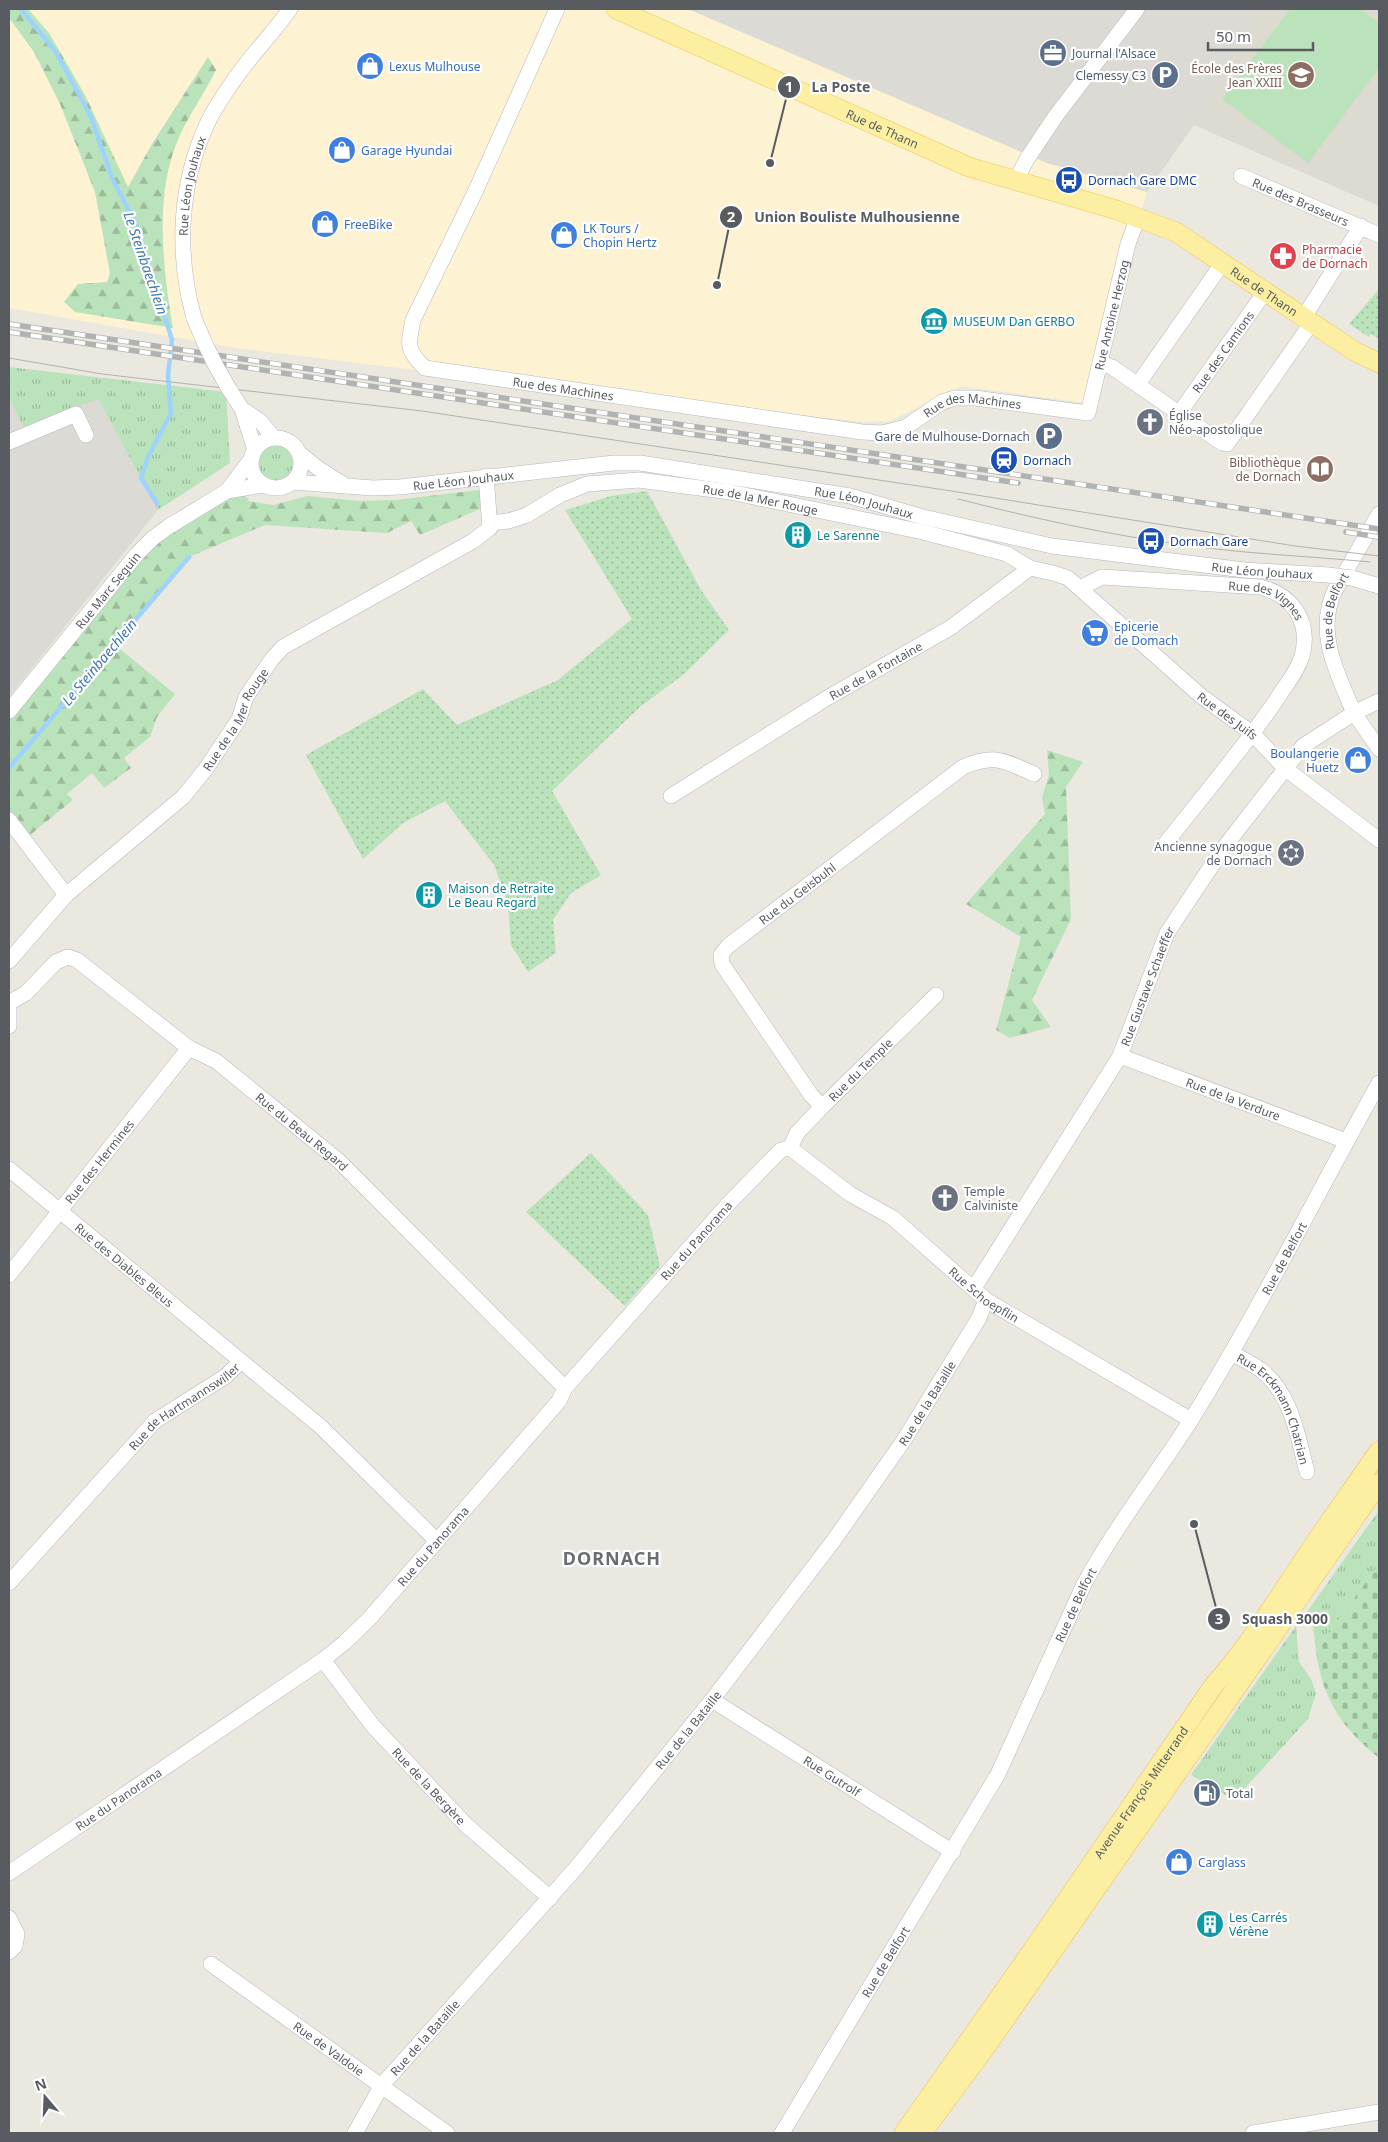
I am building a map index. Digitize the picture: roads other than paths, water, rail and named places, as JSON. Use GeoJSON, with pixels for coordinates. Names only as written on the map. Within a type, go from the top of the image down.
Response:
{"type":"FeatureCollection","features":[{"type":"Feature","properties":{"kind":"main road","name":"Rue de Thann"},"geometry":{"type":"LineString","coordinates":[[616,9],[969,167],[1138,217],[1176,232],[1222,264],[1374,362],[1379,377]]}},
{"type":"Feature","properties":{"kind":"main road","name":"Avenue François Mitterrand"},"geometry":{"type":"LineString","coordinates":[[904,2133],[1027,1959],[1209,1693],[1257,1632],[1300,1564],[1379,1452]]}},
{"type":"Feature","properties":{"kind":"main road","name":"Avenue François Mitterrand"},"geometry":{"type":"LineString","coordinates":[[922,2133],[987,2045],[1379,1483]]}},
{"type":"Feature","properties":{"kind":"street","name":"Rue Léon Jouhaux"},"geometry":{"type":"LineString","coordinates":[[253,454],[242,409],[206,349],[194,318],[185,282],[182,231],[188,179],[196,151],[208,121],[233,81],[290,9]]}},
{"type":"Feature","properties":{"kind":"street","name":"Rue des Machines"},"geometry":{"type":"LineString","coordinates":[[557,9],[476,190],[413,320],[409,342],[412,356],[425,368],[862,432],[882,433],[906,427],[942,402],[964,397],[1047,406],[1088,413]]}},
{"type":"Feature","properties":{"kind":"street"},"geometry":{"type":"LineString","coordinates":[[1016,180],[1027,159],[1055,117],[1136,9]]}},
{"type":"Feature","properties":{"kind":"street","name":"Rue des Brasseurs"},"geometry":{"type":"LineString","coordinates":[[1241,176],[1361,226],[1379,236]]}},
{"type":"Feature","properties":{"kind":"street","name":"Rue Antoine Herzog"},"geometry":{"type":"LineString","coordinates":[[1088,413],[1128,244],[1138,217]]}},
{"type":"Feature","properties":{"kind":"street","name":"Rue des Brasseurs"},"geometry":{"type":"LineString","coordinates":[[1180,412],[1222,443],[1227,444],[1308,320],[1361,226]]}},
{"type":"Feature","properties":{"kind":"street"},"geometry":{"type":"LineString","coordinates":[[1138,384],[1222,264]]}},
{"type":"Feature","properties":{"kind":"street","name":"Rue des Camions"},"geometry":{"type":"LineString","coordinates":[[1180,412],[1265,292]]}},
{"type":"Feature","properties":{"kind":"street"},"geometry":{"type":"LineString","coordinates":[[1101,364],[1112,367],[1180,412]]}},
{"type":"Feature","properties":{"kind":"street","name":"Rue Léon Jouhaux"},"geometry":{"type":"LineString","coordinates":[[242,409],[260,421],[274,438]]}},
{"type":"Feature","properties":{"kind":"street"},"geometry":{"type":"LineString","coordinates":[[9,442],[76,414],[86,435]]}},
{"type":"Feature","properties":{"kind":"street"},"geometry":{"type":"LineString","coordinates":[[300,453],[301,468],[293,482],[279,488],[263,485],[253,473],[253,454],[266,440],[274,438],[289,441],[319,469],[347,486]]}},
{"type":"Feature","properties":{"kind":"street","name":"Rue Marc Seguin"},"geometry":{"type":"LineString","coordinates":[[227,491],[253,454]]}},
{"type":"Feature","properties":{"kind":"street","name":"Rue Léon Jouhaux"},"geometry":{"type":"LineString","coordinates":[[293,482],[400,487],[614,463],[640,463],[850,496],[923,517],[1004,536],[1082,551],[1244,570],[1328,575],[1352,578],[1379,586]]}},
{"type":"Feature","properties":{"kind":"street"},"geometry":{"type":"LineString","coordinates":[[486,476],[491,523]]}},
{"type":"Feature","properties":{"kind":"street","name":"Rue de la Mer Rouge"},"geometry":{"type":"LineString","coordinates":[[9,960],[66,895],[184,797],[205,770],[239,718],[246,697],[272,659],[283,647],[473,541],[487,532],[491,523],[527,516],[560,494],[587,484],[639,480],[730,492],[923,532],[1007,554],[1030,568]]}},
{"type":"Feature","properties":{"kind":"street","name":"Rue Marc Seguin"},"geometry":{"type":"LineString","coordinates":[[9,711],[137,554],[153,538],[185,514],[227,491],[263,485]]}},
{"type":"Feature","properties":{"kind":"street","name":"Rue de Belfort"},"geometry":{"type":"LineString","coordinates":[[1379,514],[1335,590],[1329,602],[1326,615],[1327,639],[1332,657],[1354,713],[1379,749]]}},
{"type":"Feature","properties":{"kind":"street"},"geometry":{"type":"LineString","coordinates":[[1030,568],[1068,578],[1080,588]]}},
{"type":"Feature","properties":{"kind":"street","name":"Rue de la Fontaine"},"geometry":{"type":"LineString","coordinates":[[671,796],[827,698],[950,628],[1030,568]]}},
{"type":"Feature","properties":{"kind":"street","name":"Rue des Vignes"},"geometry":{"type":"LineString","coordinates":[[1080,588],[1097,578],[1112,577],[1260,587],[1275,592],[1286,599],[1295,608],[1304,626],[1302,658],[1296,670],[1253,734],[1165,844]]}},
{"type":"Feature","properties":{"kind":"street","name":"Rue des Juifs"},"geometry":{"type":"LineString","coordinates":[[1080,588],[1201,696],[1253,734],[1286,769],[1379,840]]}},
{"type":"Feature","properties":{"kind":"street"},"geometry":{"type":"LineString","coordinates":[[1354,713],[1379,701]]}},
{"type":"Feature","properties":{"kind":"street","name":"Rue Gustave Schaeffer"},"geometry":{"type":"LineString","coordinates":[[974,1288],[1120,1056],[1167,933],[1222,850],[1303,746],[1354,713]]}},
{"type":"Feature","properties":{"kind":"street","name":"Rue du Geisbuhl"},"geometry":{"type":"LineString","coordinates":[[822,1107],[811,1095],[722,964],[721,955],[728,946],[963,767],[980,760],[1000,760],[1034,774]]}},
{"type":"Feature","properties":{"kind":"street"},"geometry":{"type":"LineString","coordinates":[[9,820],[66,895]]}},
{"type":"Feature","properties":{"kind":"street","name":"Rue du Beau Regard"},"geometry":{"type":"LineString","coordinates":[[9,1003],[26,993],[56,962],[68,957],[77,960],[189,1048],[216,1061],[339,1161],[565,1388]]}},
{"type":"Feature","properties":{"kind":"street","name":"Rue du Temple"},"geometry":{"type":"LineString","coordinates":[[790,1148],[797,1133],[936,995]]}},
{"type":"Feature","properties":{"kind":"street"},"geometry":{"type":"LineString","coordinates":[[9,1009],[9,1026]]}},
{"type":"Feature","properties":{"kind":"street","name":"Rue des Hermines"},"geometry":{"type":"LineString","coordinates":[[9,1275],[189,1048]]}},
{"type":"Feature","properties":{"kind":"street","name":"Rue de la Verdure"},"geometry":{"type":"LineString","coordinates":[[1120,1056],[1346,1141]]}},
{"type":"Feature","properties":{"kind":"street","name":"Rue de Belfort"},"geometry":{"type":"LineString","coordinates":[[782,2133],[953,1852],[998,1774],[1098,1557],[1191,1420],[1231,1352],[1379,1083]]}},
{"type":"Feature","properties":{"kind":"street","name":"Rue du Panorama"},"geometry":{"type":"LineString","coordinates":[[9,1873],[323,1660],[344,1643],[369,1619],[438,1541],[559,1401],[565,1388],[730,1202],[781,1150],[790,1148]]}},
{"type":"Feature","properties":{"kind":"street","name":"Rue Schoepflin"},"geometry":{"type":"LineString","coordinates":[[790,1148],[850,1194],[892,1218],[986,1300],[1191,1420]]}},
{"type":"Feature","properties":{"kind":"street","name":"Rue des Diables Bleus"},"geometry":{"type":"LineString","coordinates":[[9,1169],[241,1361]]}},
{"type":"Feature","properties":{"kind":"street","name":"Rue de la Bataille"},"geometry":{"type":"LineString","coordinates":[[355,2133],[382,2085],[550,1898],[712,1700],[834,1540],[904,1440],[979,1318],[986,1300]]}},
{"type":"Feature","properties":{"kind":"street","name":"Rue Erckmann Chatrian"},"geometry":{"type":"LineString","coordinates":[[1231,1352],[1262,1371],[1278,1388],[1290,1410],[1307,1472]]}},
{"type":"Feature","properties":{"kind":"street","name":"Rue de Hartmannswiller"},"geometry":{"type":"LineString","coordinates":[[9,1583],[155,1421],[226,1376],[241,1361],[320,1426],[438,1541]]}},
{"type":"Feature","properties":{"kind":"street","name":"Rue de la Bergère"},"geometry":{"type":"LineString","coordinates":[[323,1660],[373,1726],[465,1824],[550,1898]]}},
{"type":"Feature","properties":{"kind":"street","name":"Rue Gutrolf"},"geometry":{"type":"LineString","coordinates":[[712,1700],[953,1852]]}},
{"type":"Feature","properties":{"kind":"street"},"geometry":{"type":"LineString","coordinates":[[9,1918],[17,1934],[15,1946],[9,1952]]}},
{"type":"Feature","properties":{"kind":"street","name":"Rue de Valdoie"},"geometry":{"type":"LineString","coordinates":[[211,1964],[447,2133]]}},
{"type":"Feature","properties":{"kind":"street"},"geometry":{"type":"LineString","coordinates":[[1253,2133],[1379,2112]]}},
{"type":"Feature","properties":{"kind":"waterway","name":"Le Steinbaechlein"},"geometry":{"type":"LineString","coordinates":[[21,9],[56,52],[91,117],[112,178],[135,222],[172,340],[168,376],[171,413],[148,457],[141,478],[157,503]]}},
{"type":"Feature","properties":{"kind":"waterway","name":"Le Steinbaechlein"},"geometry":{"type":"LineString","coordinates":[[9,768],[189,557]]}},
{"type":"Feature","properties":{"kind":"tram line"},"geometry":{"type":"LineString","coordinates":[[9,358],[102,374],[422,411],[945,490],[1295,546],[1379,556]]}},
{"type":"Feature","properties":{"kind":"tram line"},"geometry":{"type":"LineString","coordinates":[[958,499],[1014,513],[1156,541],[1231,551],[1370,562]]}},
{"type":"Feature","properties":{"kind":"railway"},"geometry":{"type":"LineString","coordinates":[[9,324],[1379,529]]}},
{"type":"Feature","properties":{"kind":"railway"},"geometry":{"type":"LineString","coordinates":[[9,332],[1018,483]]}},
{"type":"Feature","properties":{"kind":"railway"},"geometry":{"type":"LineString","coordinates":[[1346,532],[1379,537]]}},
{"type":"Feature","properties":{"kind":"place","name":"Journal l'Alsace"},"geometry":{"type":"Point","coordinates":[1053,53]}},
{"type":"Feature","properties":{"kind":"place","name":"Lexus Mulhouse"},"geometry":{"type":"Point","coordinates":[370,66]}},
{"type":"Feature","properties":{"kind":"place","name":"Clemessy C3"},"geometry":{"type":"Point","coordinates":[1165,75]}},
{"type":"Feature","properties":{"kind":"place","name":"École des Frères Jean XXIII"},"geometry":{"type":"Point","coordinates":[1301,75]}},
{"type":"Feature","properties":{"kind":"place","name":"Garage Hyundai"},"geometry":{"type":"Point","coordinates":[342,150]}},
{"type":"Feature","properties":{"kind":"place","name":"La Poste"},"geometry":{"type":"Point","coordinates":[770,163]}},
{"type":"Feature","properties":{"kind":"place","name":"Dornach Gare DMC"},"geometry":{"type":"Point","coordinates":[1069,180]}},
{"type":"Feature","properties":{"kind":"place","name":"FreeBike"},"geometry":{"type":"Point","coordinates":[325,224]}},
{"type":"Feature","properties":{"kind":"place","name":"LK Tours / Chopin Hertz"},"geometry":{"type":"Point","coordinates":[564,235]}},
{"type":"Feature","properties":{"kind":"place","name":"Pharmacie de Dornach"},"geometry":{"type":"Point","coordinates":[1283,256]}},
{"type":"Feature","properties":{"kind":"place","name":"Union Bouliste Mulhousienne"},"geometry":{"type":"Point","coordinates":[717,285]}},
{"type":"Feature","properties":{"kind":"place","name":"MUSEUM Dan GERBO"},"geometry":{"type":"Point","coordinates":[934,321]}},
{"type":"Feature","properties":{"kind":"place","name":"Église Néo-apostolique"},"geometry":{"type":"Point","coordinates":[1150,422]}},
{"type":"Feature","properties":{"kind":"place","name":"Gare de Mulhouse-Dornach"},"geometry":{"type":"Point","coordinates":[1049,436]}},
{"type":"Feature","properties":{"kind":"place","name":"Dornach"},"geometry":{"type":"Point","coordinates":[1004,460]}},
{"type":"Feature","properties":{"kind":"place","name":"Bibliothèque de Dornach"},"geometry":{"type":"Point","coordinates":[1320,469]}},
{"type":"Feature","properties":{"kind":"place","name":"Le Sarenne"},"geometry":{"type":"Point","coordinates":[798,535]}},
{"type":"Feature","properties":{"kind":"place","name":"Dornach Gare"},"geometry":{"type":"Point","coordinates":[1151,541]}},
{"type":"Feature","properties":{"kind":"place","name":"Epicerie de Domach"},"geometry":{"type":"Point","coordinates":[1095,633]}},
{"type":"Feature","properties":{"kind":"place","name":"Boulangerie Huetz"},"geometry":{"type":"Point","coordinates":[1358,760]}},
{"type":"Feature","properties":{"kind":"place","name":"Ancienne synagogue de Dornach"},"geometry":{"type":"Point","coordinates":[1291,853]}},
{"type":"Feature","properties":{"kind":"place","name":"Maison de Retraite Le Beau Regard"},"geometry":{"type":"Point","coordinates":[429,895]}},
{"type":"Feature","properties":{"kind":"place","name":"Temple Calviniste"},"geometry":{"type":"Point","coordinates":[945,1198]}},
{"type":"Feature","properties":{"kind":"place","name":"Squash 3000"},"geometry":{"type":"Point","coordinates":[1194,1524]}},
{"type":"Feature","properties":{"kind":"place","name":"Total"},"geometry":{"type":"Point","coordinates":[1207,1793]}},
{"type":"Feature","properties":{"kind":"place","name":"Carglass"},"geometry":{"type":"Point","coordinates":[1179,1862]}},
{"type":"Feature","properties":{"kind":"place","name":"Les Carrés Vérène"},"geometry":{"type":"Point","coordinates":[1210,1924]}},
{"type":"Feature","properties":{"kind":"district","name":"DORNACH"},"geometry":{"type":"Point","coordinates":[612,1558]}}]}
